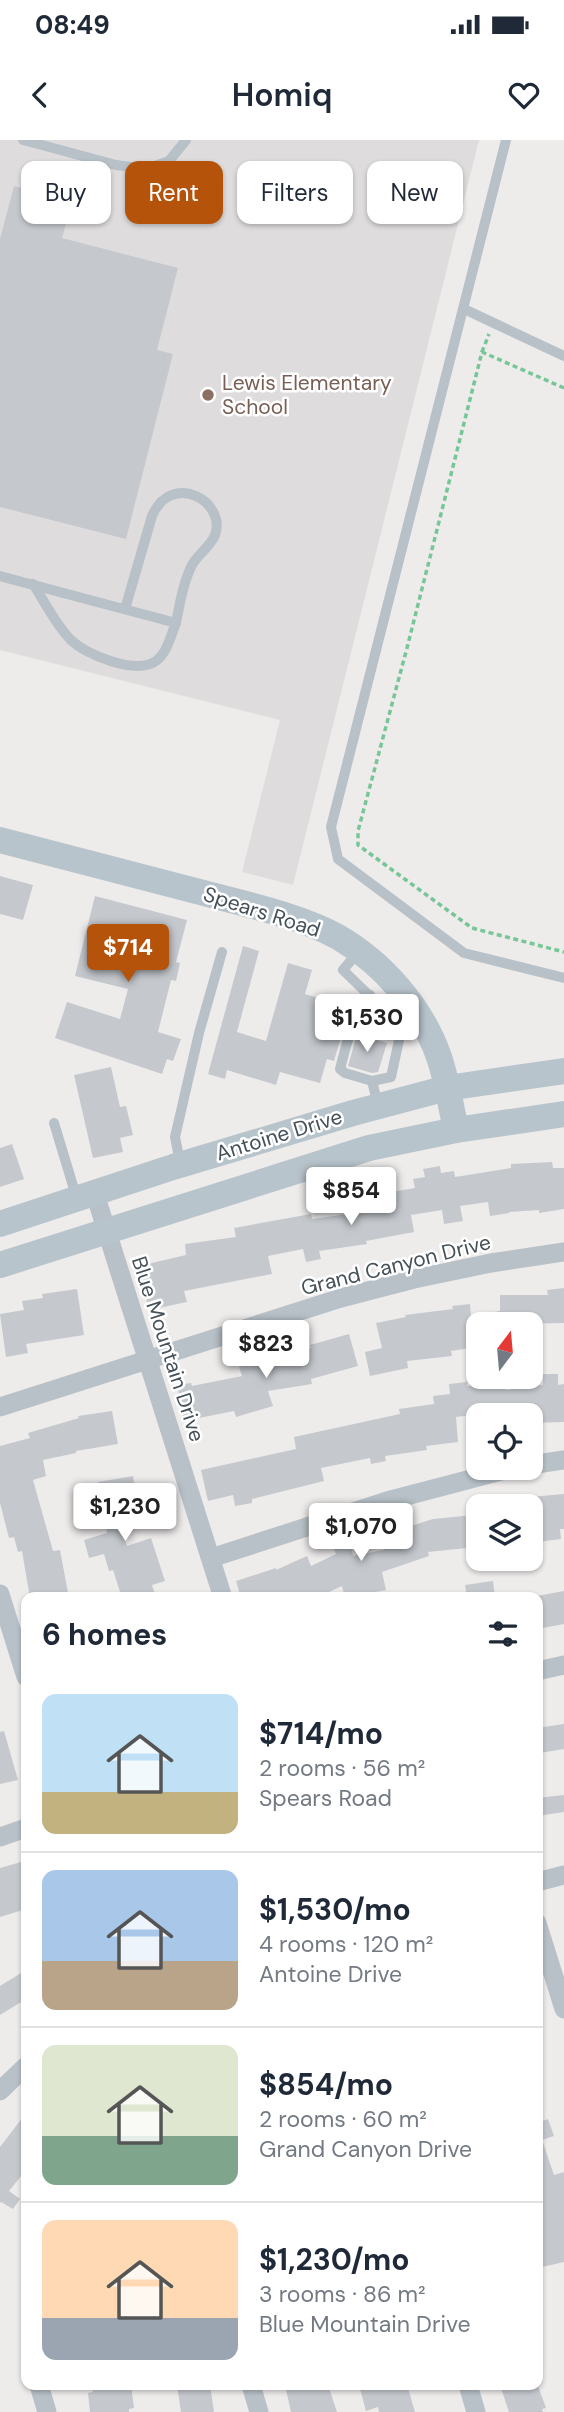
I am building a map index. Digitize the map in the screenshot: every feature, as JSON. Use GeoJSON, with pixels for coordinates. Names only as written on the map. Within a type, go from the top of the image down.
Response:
{"type":"FeatureCollection","features":[{"type":"Feature","properties":{"kind":"main road","name":"Spears Road"},"geometry":{"type":"LineString","coordinates":[[0,841],[247,905],[337,937],[382,970],[398,988],[411,1025],[438,1056],[456,1130]]}},
{"type":"Feature","properties":{"kind":"main road","name":"Antoine Drive"},"geometry":{"type":"LineString","coordinates":[[0,1224],[181,1165],[375,1094],[447,1088],[564,1071]]}},
{"type":"Feature","properties":{"kind":"main road","name":"Antoine Drive"},"geometry":{"type":"LineString","coordinates":[[0,1265],[369,1148],[456,1130],[564,1114]]}},
{"type":"Feature","properties":{"kind":"street","name":"Blue Mountain Drive"},"geometry":{"type":"LineString","coordinates":[[86,1197],[108,1231],[221,1592]]}},
{"type":"Feature","properties":{"kind":"street","name":"Grand Canyon Drive"},"geometry":{"type":"LineString","coordinates":[[0,1407],[341,1298],[491,1263],[564,1252]]}},
{"type":"Feature","properties":{"kind":"street"},"geometry":{"type":"LineString","coordinates":[[543,1463],[564,1460]]}},
{"type":"Feature","properties":{"kind":"street"},"geometry":{"type":"LineString","coordinates":[[211,1558],[387,1501],[467,1480]]}},
{"type":"Feature","properties":{"kind":"street"},"geometry":{"type":"LineString","coordinates":[[0,1594],[4,1623],[21,1665]]}},
{"type":"Feature","properties":{"kind":"street"},"geometry":{"type":"LineString","coordinates":[[543,1670],[564,1665]]}},
{"type":"Feature","properties":{"kind":"street"},"geometry":{"type":"LineString","coordinates":[[0,1837],[21,1830]]}},
{"type":"Feature","properties":{"kind":"street"},"geometry":{"type":"LineString","coordinates":[[543,1880],[564,1875]]}},
{"type":"Feature","properties":{"kind":"street"},"geometry":{"type":"LineString","coordinates":[[543,1942],[564,2009]]}},
{"type":"Feature","properties":{"kind":"street"},"geometry":{"type":"LineString","coordinates":[[0,2091],[21,2071]]}},
{"type":"Feature","properties":{"kind":"street"},"geometry":{"type":"LineString","coordinates":[[40,2390],[47,2412]]}},
{"type":"Feature","properties":{"kind":"street"},"geometry":{"type":"LineString","coordinates":[[253,2390],[260,2412]]}},
{"type":"Feature","properties":{"kind":"street"},"geometry":{"type":"LineString","coordinates":[[469,2390],[476,2412]]}},
{"type":"Feature","properties":{"kind":"lane"},"geometry":{"type":"LineString","coordinates":[[23,140],[146,169],[169,161],[186,140]]}},
{"type":"Feature","properties":{"kind":"lane"},"geometry":{"type":"LineString","coordinates":[[506,140],[331,827],[338,859],[464,953],[564,978]]}},
{"type":"Feature","properties":{"kind":"lane"},"geometry":{"type":"LineString","coordinates":[[464,309],[564,356]]}},
{"type":"Feature","properties":{"kind":"lane"},"geometry":{"type":"LineString","coordinates":[[33,584],[68,638],[82,650],[97,657],[141,666],[155,663],[164,653],[176,623],[183,587],[192,564],[215,536],[216,519],[205,502],[191,493],[174,493],[158,502],[125,609]]}},
{"type":"Feature","properties":{"kind":"lane"},"geometry":{"type":"LineString","coordinates":[[0,576],[176,623]]}},
{"type":"Feature","properties":{"kind":"lane"},"geometry":{"type":"LineString","coordinates":[[358,951],[343,971],[411,1025],[391,1077],[375,1094],[340,1069],[351,1025],[370,995]]}},
{"type":"Feature","properties":{"kind":"lane"},"geometry":{"type":"LineString","coordinates":[[181,1165],[175,1137],[199,1033],[222,952]]}},
{"type":"Feature","properties":{"kind":"lane"},"geometry":{"type":"LineString","coordinates":[[54,1123],[86,1197]]}},
{"type":"Feature","properties":{"kind":"path"},"geometry":{"type":"LineString","coordinates":[[494,323],[482,352],[358,831],[358,845],[472,928],[564,952]]}},
{"type":"Feature","properties":{"kind":"path"},"geometry":{"type":"LineString","coordinates":[[482,352],[564,388]]}},
{"type":"Feature","properties":{"kind":"shaded area","name":"Lewis Elementary School"},"geometry":{"type":"Polygon","coordinates":[[[0,140],[479,140],[463,204],[463,161],[367,161],[367,224],[458,224],[293,885],[242,872],[280,720],[0,650],[0,140]]]}},
{"type":"Feature","properties":{"kind":"building"},"geometry":{"type":"Polygon","coordinates":[[[14,186],[21,188],[21,224],[66,224],[62,238],[178,268],[157,350],[173,354],[126,539],[0,507],[0,239],[14,186]]]}},
{"type":"Feature","properties":{"kind":"building"},"geometry":{"type":"Polygon","coordinates":[[[0,876],[33,885],[23,920],[0,914],[0,876]]]}},
{"type":"Feature","properties":{"kind":"building"},"geometry":{"type":"Polygon","coordinates":[[[95,896],[187,920],[176,962],[180,963],[176,981],[171,980],[158,1032],[181,1039],[173,1061],[167,1059],[162,1074],[55,1038],[67,1002],[120,1019],[128,989],[75,976],[95,896]]]}},
{"type":"Feature","properties":{"kind":"building"},"geometry":{"type":"Polygon","coordinates":[[[243,946],[259,951],[237,1032],[266,1041],[288,963],[312,970],[305,994],[342,1005],[336,1027],[343,1030],[334,1061],[327,1059],[320,1083],[280,1072],[276,1085],[227,1070],[225,1079],[208,1074],[243,946]]]}},
{"type":"Feature","properties":{"kind":"building"},"geometry":{"type":"Polygon","coordinates":[[[357,1034],[387,1043],[378,1072],[372,1073],[348,1066],[357,1034]]]}},
{"type":"Feature","properties":{"kind":"building"},"geometry":{"type":"Polygon","coordinates":[[[111,1067],[120,1107],[126,1106],[133,1135],[120,1138],[123,1152],[93,1158],[74,1075],[111,1067]]]}},
{"type":"Feature","properties":{"kind":"building"},"geometry":{"type":"Polygon","coordinates":[[[12,1144],[24,1179],[0,1187],[0,1148],[12,1144]]]}},
{"type":"Feature","properties":{"kind":"building"},"geometry":{"type":"Polygon","coordinates":[[[552,1162],[553,1168],[564,1168],[564,1209],[539,1213],[539,1210],[509,1212],[490,1216],[488,1202],[460,1206],[463,1221],[444,1224],[442,1210],[411,1215],[414,1232],[366,1241],[367,1244],[319,1251],[321,1259],[306,1262],[303,1249],[268,1256],[272,1274],[184,1291],[187,1302],[149,1310],[139,1266],[186,1255],[185,1244],[236,1237],[234,1228],[311,1214],[312,1219],[370,1211],[368,1196],[415,1188],[413,1179],[425,1177],[423,1169],[440,1166],[441,1173],[454,1171],[455,1177],[511,1168],[511,1164],[552,1162]]]}},
{"type":"Feature","properties":{"kind":"building"},"geometry":{"type":"Polygon","coordinates":[[[564,1288],[564,1323],[543,1323],[543,1312],[494,1312],[500,1311],[500,1295],[548,1295],[547,1290],[564,1288]]]}},
{"type":"Feature","properties":{"kind":"building"},"geometry":{"type":"Polygon","coordinates":[[[77,1289],[84,1335],[26,1344],[28,1353],[6,1357],[0,1314],[24,1310],[22,1301],[43,1298],[42,1294],[77,1289]]]}},
{"type":"Feature","properties":{"kind":"building"},"geometry":{"type":"Polygon","coordinates":[[[470,1304],[471,1312],[466,1312],[466,1349],[451,1351],[452,1356],[407,1361],[408,1368],[370,1376],[365,1352],[382,1348],[376,1323],[470,1304]]]}},
{"type":"Feature","properties":{"kind":"building"},"geometry":{"type":"Polygon","coordinates":[[[349,1334],[358,1366],[311,1379],[312,1384],[268,1391],[273,1406],[236,1417],[234,1411],[184,1421],[177,1385],[191,1383],[192,1386],[242,1376],[239,1367],[270,1355],[311,1348],[310,1345],[349,1334]]]}},
{"type":"Feature","properties":{"kind":"building"},"geometry":{"type":"Polygon","coordinates":[[[543,1374],[558,1374],[558,1385],[564,1384],[564,1422],[543,1423],[543,1403],[466,1403],[466,1416],[456,1417],[458,1442],[385,1456],[386,1461],[371,1464],[370,1458],[321,1468],[324,1481],[252,1499],[252,1503],[235,1506],[233,1495],[208,1501],[201,1470],[296,1449],[294,1437],[400,1414],[399,1409],[434,1404],[433,1396],[450,1394],[449,1384],[466,1382],[466,1390],[542,1390],[543,1374]]]}},
{"type":"Feature","properties":{"kind":"building"},"geometry":{"type":"Polygon","coordinates":[[[112,1411],[118,1444],[43,1460],[46,1476],[33,1480],[53,1551],[60,1550],[68,1592],[29,1592],[22,1551],[18,1552],[14,1537],[9,1538],[0,1503],[0,1446],[30,1438],[28,1433],[79,1418],[78,1416],[112,1411]]]}},
{"type":"Feature","properties":{"kind":"building"},"geometry":{"type":"Polygon","coordinates":[[[133,1476],[140,1516],[119,1519],[127,1546],[151,1538],[165,1581],[152,1585],[154,1592],[120,1592],[104,1554],[89,1558],[84,1540],[107,1533],[98,1482],[133,1476]]]}},
{"type":"Feature","properties":{"kind":"building"},"geometry":{"type":"Polygon","coordinates":[[[564,1494],[564,1529],[560,1529],[561,1539],[543,1541],[543,1496],[564,1494]]]}},
{"type":"Feature","properties":{"kind":"building"},"geometry":{"type":"Polygon","coordinates":[[[466,1516],[466,1548],[428,1552],[429,1556],[382,1572],[386,1590],[344,1592],[342,1586],[329,1592],[239,1592],[236,1581],[276,1570],[307,1556],[311,1566],[336,1554],[334,1549],[351,1546],[353,1556],[384,1550],[379,1536],[433,1519],[466,1516]]]}},
{"type":"Feature","properties":{"kind":"building"},"geometry":{"type":"Polygon","coordinates":[[[493,1581],[494,1592],[466,1592],[465,1585],[493,1581]]]}},
{"type":"Feature","properties":{"kind":"building"},"geometry":{"type":"Polygon","coordinates":[[[564,1591],[564,1624],[543,1628],[543,1595],[564,1591]]]}},
{"type":"Feature","properties":{"kind":"building"},"geometry":{"type":"Polygon","coordinates":[[[564,1724],[564,1749],[543,1752],[543,1727],[564,1724]]]}},
{"type":"Feature","properties":{"kind":"building"},"geometry":{"type":"Polygon","coordinates":[[[4,1731],[18,1780],[0,1784],[0,1732],[4,1731]]]}},
{"type":"Feature","properties":{"kind":"building"},"geometry":{"type":"Polygon","coordinates":[[[564,1795],[564,1812],[543,1815],[543,1797],[564,1795]]]}},
{"type":"Feature","properties":{"kind":"building"},"geometry":{"type":"Polygon","coordinates":[[[21,1862],[21,1911],[0,1917],[0,1868],[21,1862]]]}},
{"type":"Feature","properties":{"kind":"building"},"geometry":{"type":"Polygon","coordinates":[[[21,1973],[21,2002],[0,2015],[0,1986],[21,1973]]]}},
{"type":"Feature","properties":{"kind":"building"},"geometry":{"type":"Polygon","coordinates":[[[548,2119],[554,2136],[543,2140],[543,2121],[548,2119]]]}},
{"type":"Feature","properties":{"kind":"building"},"geometry":{"type":"Polygon","coordinates":[[[21,2120],[21,2176],[9,2191],[20,2199],[13,2209],[0,2203],[0,2147],[21,2120]]]}},
{"type":"Feature","properties":{"kind":"building"},"geometry":{"type":"Polygon","coordinates":[[[543,2143],[554,2175],[564,2172],[564,2262],[543,2267],[543,2143]]]}},
{"type":"Feature","properties":{"kind":"building"},"geometry":{"type":"Polygon","coordinates":[[[132,2390],[134,2408],[129,2409],[129,2412],[90,2412],[88,2393],[132,2390]]]}},
{"type":"Feature","properties":{"kind":"building"},"geometry":{"type":"Polygon","coordinates":[[[178,2390],[211,2390],[214,2412],[181,2412],[178,2390]]]}},
{"type":"Feature","properties":{"kind":"building"},"geometry":{"type":"Polygon","coordinates":[[[286,2390],[330,2390],[337,2412],[291,2412],[286,2390]]]}},
{"type":"Feature","properties":{"kind":"building"},"geometry":{"type":"Polygon","coordinates":[[[360,2390],[408,2390],[415,2412],[379,2412],[378,2407],[366,2411],[360,2390]]]}},
{"type":"Feature","properties":{"kind":"building"},"geometry":{"type":"Polygon","coordinates":[[[502,2390],[540,2390],[546,2408],[542,2409],[543,2412],[509,2412],[502,2390]]]}},
{"type":"Feature","properties":{"kind":"place","name":"Lewis Elementary School"},"geometry":{"type":"Point","coordinates":[208,395]}}]}
